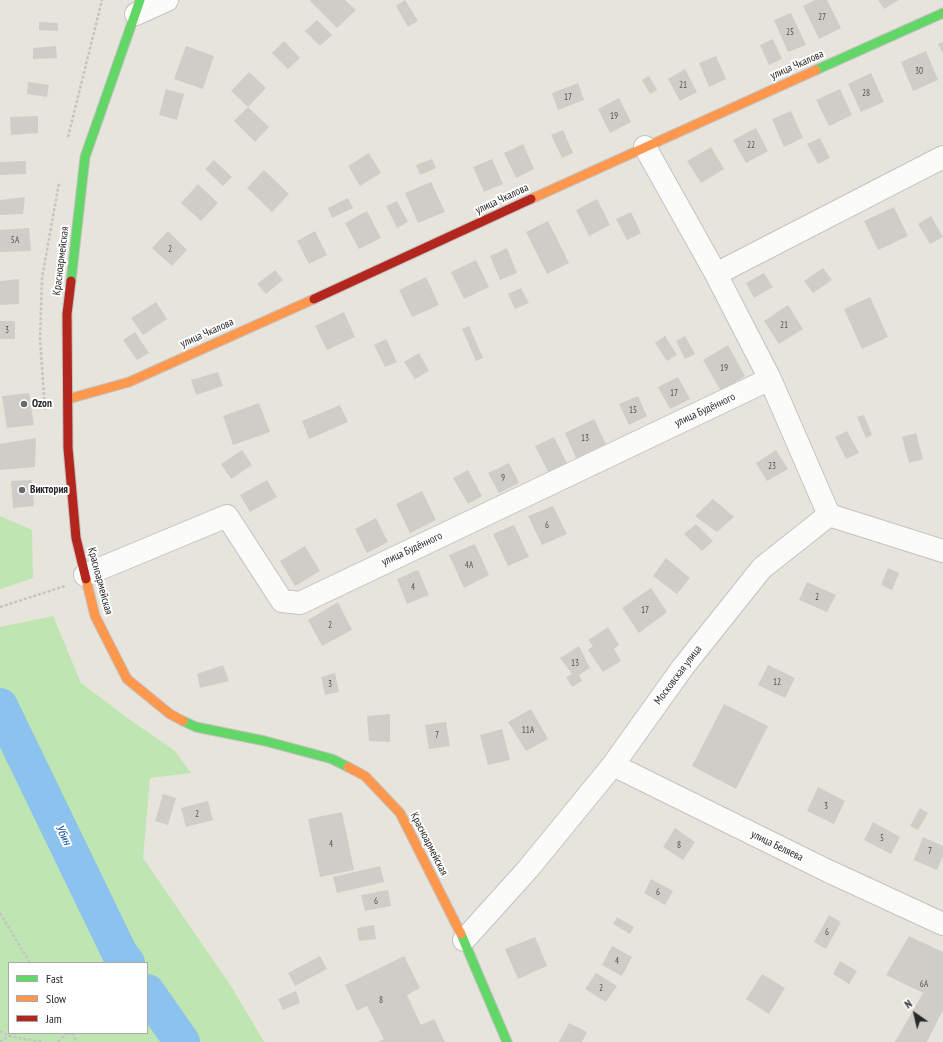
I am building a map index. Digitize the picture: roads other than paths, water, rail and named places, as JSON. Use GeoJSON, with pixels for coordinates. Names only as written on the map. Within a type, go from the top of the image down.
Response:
{"type":"FeatureCollection","features":[{"type":"Feature","properties":{"kind":"street"},"geometry":{"type":"LineString","coordinates":[[138,7],[167,0]]}},
{"type":"Feature","properties":{"kind":"street","name":"Красноармейская"},"geometry":{"type":"LineString","coordinates":[[138,7],[85,157],[67,314],[68,448],[76,538],[95,616],[127,679],[170,714],[196,727],[264,741],[332,759],[365,776],[400,813],[464,940],[507,1042]]}},
{"type":"Feature","properties":{"kind":"street","name":"улица Чкалова"},"geometry":{"type":"LineString","coordinates":[[68,399],[129,382],[644,147],[943,13]]}},
{"type":"Feature","properties":{"kind":"street"},"geometry":{"type":"LineString","coordinates":[[644,147],[716,274],[770,379],[828,515],[943,551]]}},
{"type":"Feature","properties":{"kind":"street"},"geometry":{"type":"LineString","coordinates":[[716,274],[943,157]]}},
{"type":"Feature","properties":{"kind":"street","name":"улица Будённого"},"geometry":{"type":"LineString","coordinates":[[85,576],[227,516],[282,601],[300,603],[770,379]]}},
{"type":"Feature","properties":{"kind":"street","name":"Московская улица"},"geometry":{"type":"LineString","coordinates":[[464,940],[528,869],[613,765],[684,667],[762,568],[828,515]]}},
{"type":"Feature","properties":{"kind":"street","name":"улица Беляева"},"geometry":{"type":"LineString","coordinates":[[613,765],[828,871],[943,924]]}},
{"type":"Feature","properties":{"kind":"waterway","name":"Убин"},"geometry":{"type":"LineString","coordinates":[[0,706],[119,952],[126,962]]}},
{"type":"Feature","properties":{"kind":"waterway","name":"Убин"},"geometry":{"type":"LineString","coordinates":[[148,993],[182,1042]]}},
{"type":"Feature","properties":{"kind":"place","name":"Ozon"},"geometry":{"type":"Point","coordinates":[24,404]}},
{"type":"Feature","properties":{"kind":"place","name":"Виктория"},"geometry":{"type":"Point","coordinates":[22,490]}}]}
